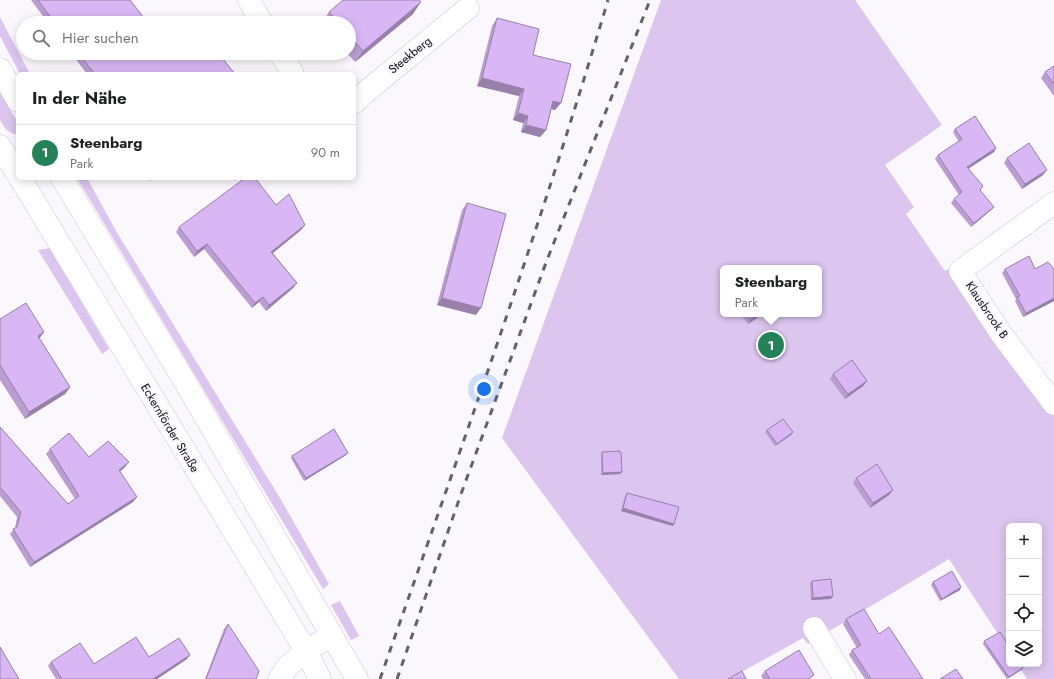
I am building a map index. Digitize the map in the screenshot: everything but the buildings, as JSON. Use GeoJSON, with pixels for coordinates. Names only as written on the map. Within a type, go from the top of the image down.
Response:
{"type":"FeatureCollection","features":[{"type":"Feature","properties":{"kind":"main road"},"geometry":{"type":"LineString","coordinates":[[248,0],[258,16]]}},
{"type":"Feature","properties":{"kind":"main road","name":"Steekberg"},"geometry":{"type":"LineString","coordinates":[[356,101],[468,8]]}},
{"type":"Feature","properties":{"kind":"main road"},"geometry":{"type":"LineString","coordinates":[[284,60],[292,72]]}},
{"type":"Feature","properties":{"kind":"main road"},"geometry":{"type":"LineString","coordinates":[[0,69],[16,97]]}},
{"type":"Feature","properties":{"kind":"main road"},"geometry":{"type":"LineString","coordinates":[[0,146],[16,172]]}},
{"type":"Feature","properties":{"kind":"main road","name":"Eckernförder Straße"},"geometry":{"type":"LineString","coordinates":[[21,180],[306,651],[320,679]]}},
{"type":"Feature","properties":{"kind":"main road"},"geometry":{"type":"LineString","coordinates":[[63,180],[184,380],[357,679]]}},
{"type":"Feature","properties":{"kind":"main road","name":"Klausbrook B"},"geometry":{"type":"LineString","coordinates":[[1054,203],[960,271],[1002,335],[1054,404]]}},
{"type":"Feature","properties":{"kind":"main road"},"geometry":{"type":"LineString","coordinates":[[814,628],[845,679]]}},
{"type":"Feature","properties":{"kind":"main road"},"geometry":{"type":"LineString","coordinates":[[280,679],[288,666],[306,651],[332,635]]}},
{"type":"Feature","properties":{"kind":"shaded area"},"geometry":{"type":"Polygon","coordinates":[[[661,0],[855,0],[942,125],[885,165],[914,207],[906,214],[945,271],[952,267],[1054,416],[1054,679],[1027,679],[1019,667],[1042,667],[1042,523],[1006,523],[1006,646],[949,559],[808,644],[803,638],[729,679],[679,679],[502,438],[661,0]]]}},
{"type":"Feature","properties":{"kind":"shaded area"},"geometry":{"type":"Polygon","coordinates":[[[0,17],[16,47],[16,60],[23,60],[29,72],[19,72],[0,36],[0,17]]]}},
{"type":"Feature","properties":{"kind":"shaded area"},"geometry":{"type":"Polygon","coordinates":[[[0,92],[16,120],[16,134],[8,131],[0,119],[0,92]]]}},
{"type":"Feature","properties":{"kind":"shaded area"},"geometry":{"type":"Polygon","coordinates":[[[78,180],[88,180],[116,231],[280,498],[329,584],[323,589],[78,180]]]}},
{"type":"Feature","properties":{"kind":"shaded area"},"geometry":{"type":"Polygon","coordinates":[[[50,248],[109,349],[102,354],[38,250],[50,248]]]}},
{"type":"Feature","properties":{"kind":"shaded area"},"geometry":{"type":"Polygon","coordinates":[[[340,601],[359,636],[351,640],[331,605],[340,601]]]}},
{"type":"Feature","properties":{"kind":"railway"},"geometry":{"type":"LineString","coordinates":[[380,679],[527,256],[608,0]]}},
{"type":"Feature","properties":{"kind":"railway"},"geometry":{"type":"LineString","coordinates":[[397,679],[461,494],[547,260],[650,0]]}},
{"type":"Feature","properties":{"kind":"place","name":"Steenbarg"},"geometry":{"type":"Point","coordinates":[771,345]}}]}
